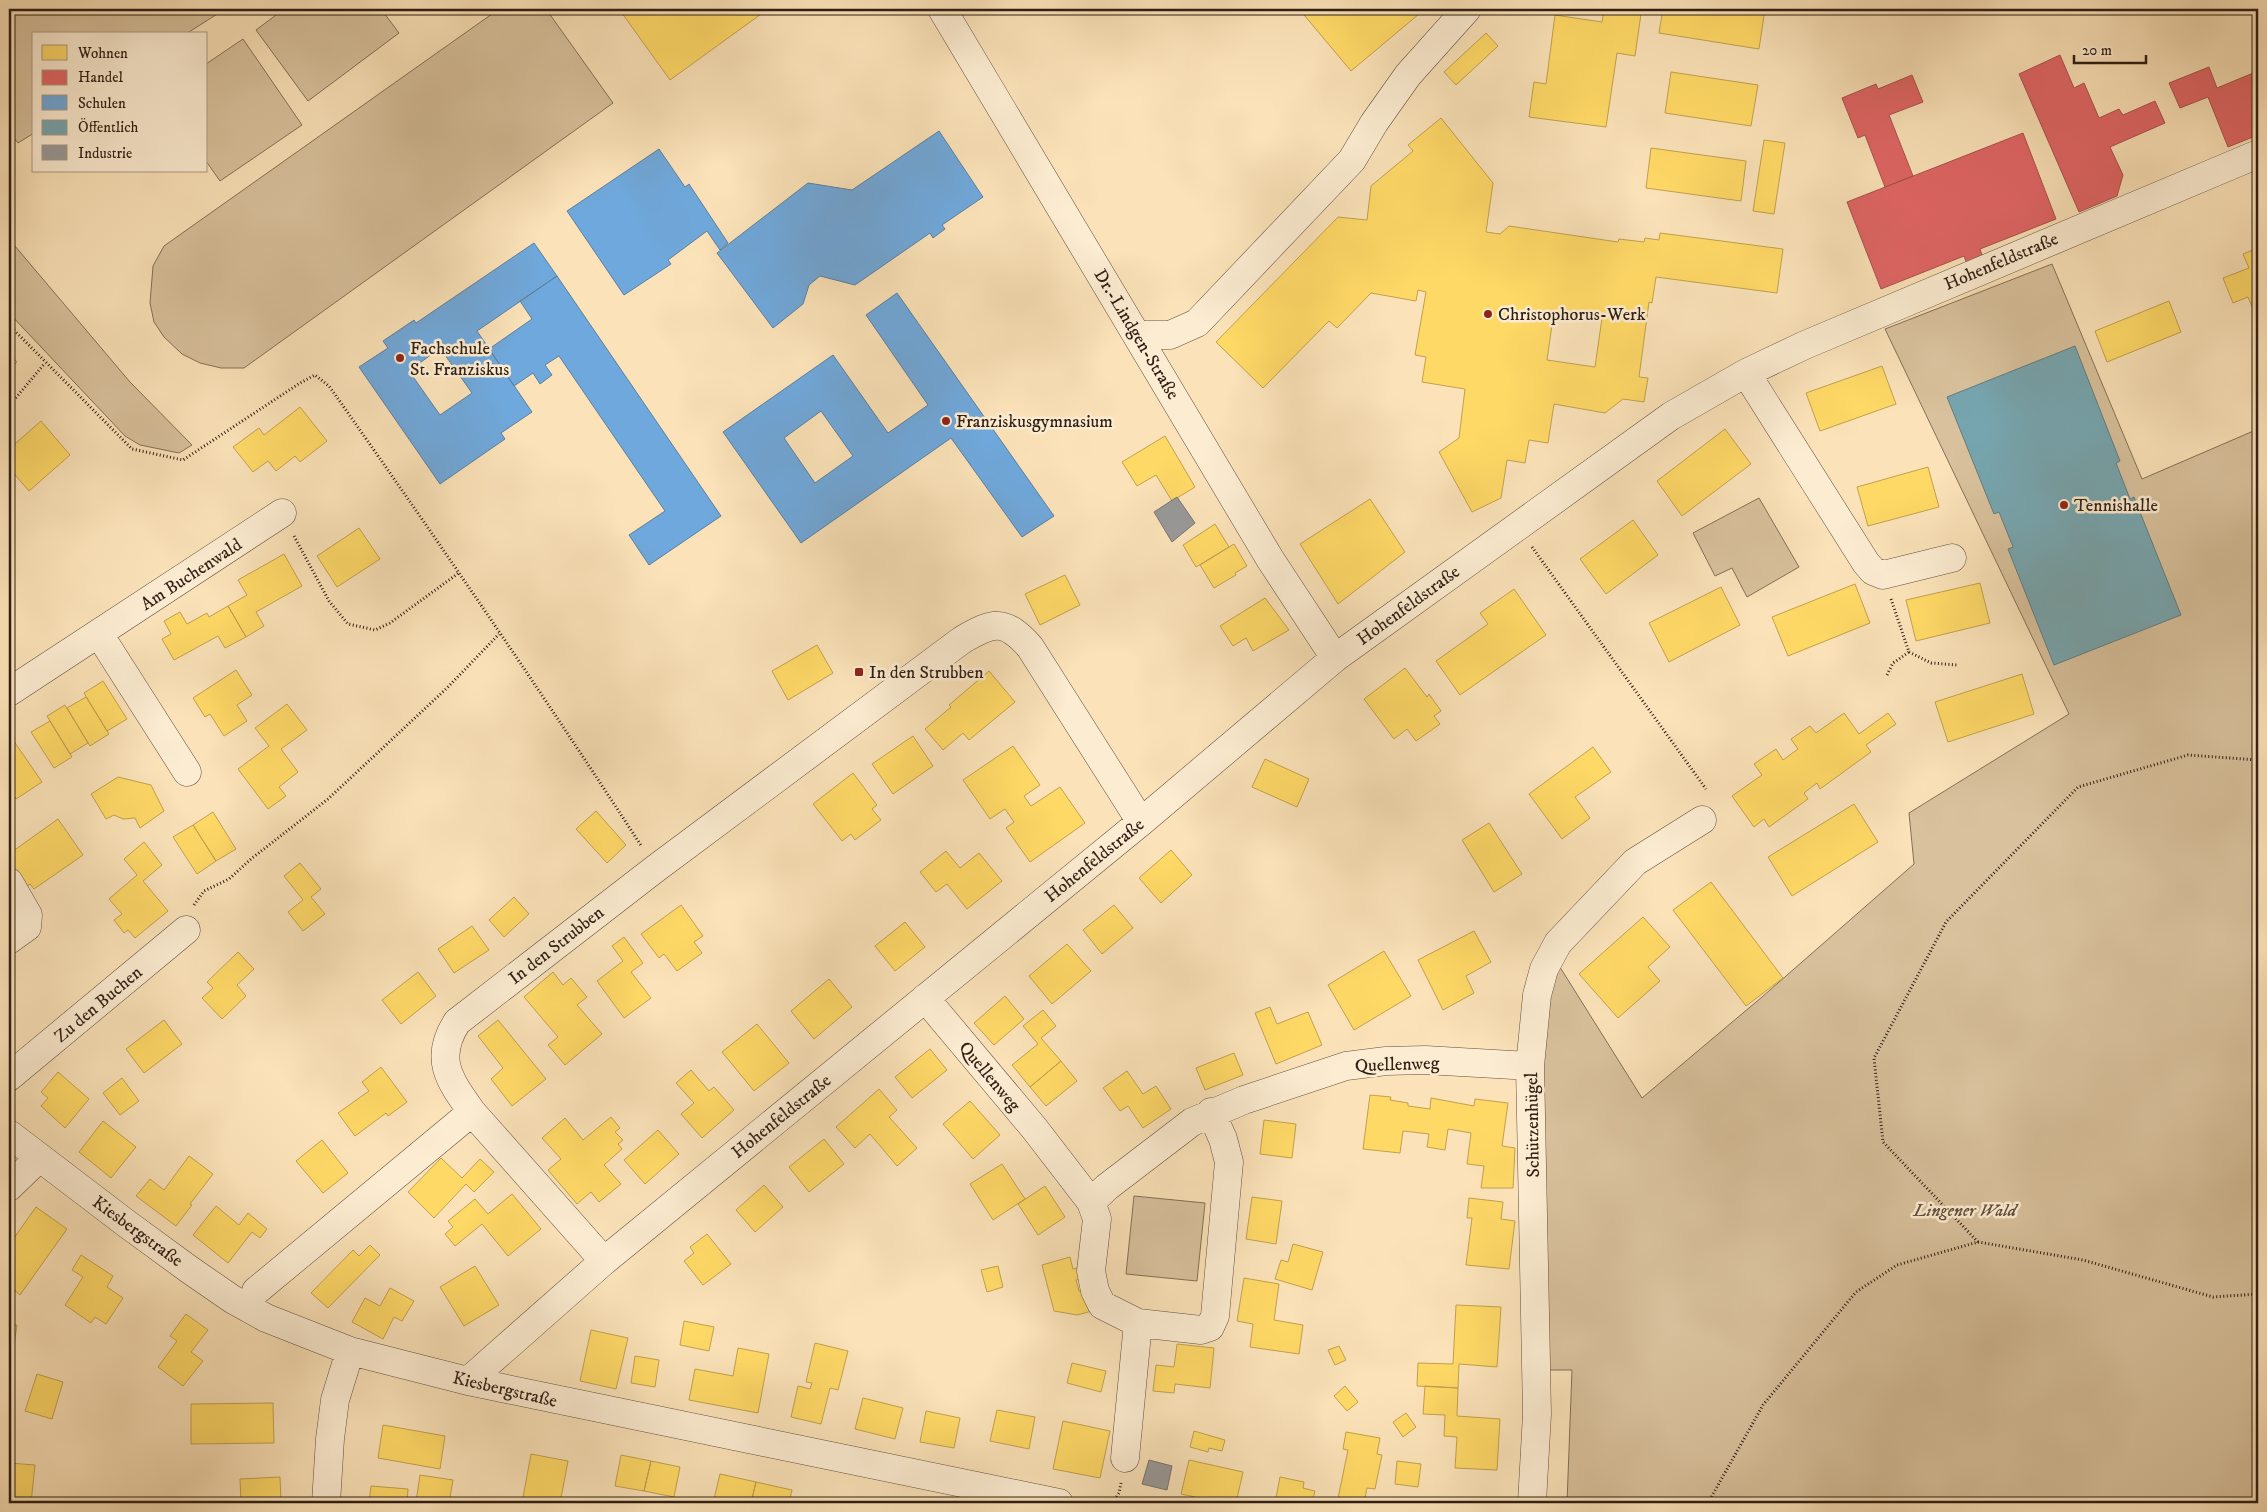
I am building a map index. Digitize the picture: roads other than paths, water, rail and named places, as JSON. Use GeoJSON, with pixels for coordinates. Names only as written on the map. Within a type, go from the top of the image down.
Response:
{"type":"FeatureCollection","features":[{"type":"Feature","properties":{"kind":"street","name":"Dr.-Lindgen-Straße"},"geometry":{"type":"LineString","coordinates":[[942,9],[1138,335],[1270,560],[1334,658]]}},
{"type":"Feature","properties":{"kind":"street"},"geometry":{"type":"LineString","coordinates":[[1138,335],[1170,335],[1197,323],[1352,160],[1374,123],[1408,75],[1467,9]]}},
{"type":"Feature","properties":{"kind":"street","name":"Hohenfeldstraße"},"geometry":{"type":"LineString","coordinates":[[468,1381],[604,1261],[1141,822],[1334,658],[1671,416],[1746,373],[1904,302],[2258,154]]}},
{"type":"Feature","properties":{"kind":"street"},"geometry":{"type":"LineString","coordinates":[[1746,373],[1866,563],[1873,571],[1884,575],[1952,558]]}},
{"type":"Feature","properties":{"kind":"street","name":"Am Buchenwald"},"geometry":{"type":"LineString","coordinates":[[9,692],[282,513]]}},
{"type":"Feature","properties":{"kind":"street","name":"In den Strubben"},"geometry":{"type":"LineString","coordinates":[[604,1261],[472,1112],[453,1085],[445,1067],[445,1048],[450,1032],[456,1022],[655,868],[962,640],[986,626],[1002,626],[1017,632],[1030,647],[1141,822]]}},
{"type":"Feature","properties":{"kind":"street"},"geometry":{"type":"LineString","coordinates":[[99,634],[187,772]]}},
{"type":"Feature","properties":{"kind":"street","name":"Schützenhügel"},"geometry":{"type":"LineString","coordinates":[[1532,1503],[1537,1414],[1530,1066],[1537,995],[1544,969],[1558,942],[1635,862],[1702,820]]}},
{"type":"Feature","properties":{"kind":"street"},"geometry":{"type":"LineString","coordinates":[[9,882],[28,915],[27,927],[9,940]]}},
{"type":"Feature","properties":{"kind":"street","name":"Zu den Buchen"},"geometry":{"type":"LineString","coordinates":[[9,1077],[186,930]]}},
{"type":"Feature","properties":{"kind":"street","name":"Quellenweg"},"geometry":{"type":"LineString","coordinates":[[925,998],[1034,1128],[1091,1202],[1098,1220],[1091,1271],[1095,1291],[1102,1305],[1138,1323],[1201,1330],[1210,1327],[1215,1316],[1229,1162],[1223,1139],[1211,1112]]}},
{"type":"Feature","properties":{"kind":"street","name":"Quellenweg"},"geometry":{"type":"LineString","coordinates":[[1091,1202],[1107,1187],[1192,1122],[1211,1112],[1346,1066],[1386,1061],[1425,1060],[1530,1066]]}},
{"type":"Feature","properties":{"kind":"street"},"geometry":{"type":"LineString","coordinates":[[256,1291],[472,1112]]}},
{"type":"Feature","properties":{"kind":"street","name":"Kiesbergstraße"},"geometry":{"type":"LineString","coordinates":[[9,1134],[127,1224],[232,1298],[266,1318],[350,1351],[468,1381],[1060,1503]]}},
{"type":"Feature","properties":{"kind":"street"},"geometry":{"type":"LineString","coordinates":[[9,1187],[39,1158]]}},
{"type":"Feature","properties":{"kind":"street"},"geometry":{"type":"LineString","coordinates":[[1125,1458],[1138,1323]]}},
{"type":"Feature","properties":{"kind":"street"},"geometry":{"type":"LineString","coordinates":[[326,1503],[330,1439],[335,1400],[350,1351]]}},
{"type":"Feature","properties":{"kind":"place","name":"Christophorus-Werk"},"geometry":{"type":"Point","coordinates":[1488,314]}},
{"type":"Feature","properties":{"kind":"place","name":"Fachschule St. Franziskus"},"geometry":{"type":"Point","coordinates":[400,358]}},
{"type":"Feature","properties":{"kind":"place","name":"Franziskusgymnasium"},"geometry":{"type":"Point","coordinates":[946,421]}},
{"type":"Feature","properties":{"kind":"place","name":"Tennishalle"},"geometry":{"type":"Point","coordinates":[2064,505]}},
{"type":"Feature","properties":{"kind":"place","name":"In den Strubben"},"geometry":{"type":"Point","coordinates":[859,672]}},
{"type":"Feature","properties":{"kind":"park label","name":"Lingener Wald"},"geometry":{"type":"Point","coordinates":[1965,1210]}}]}
